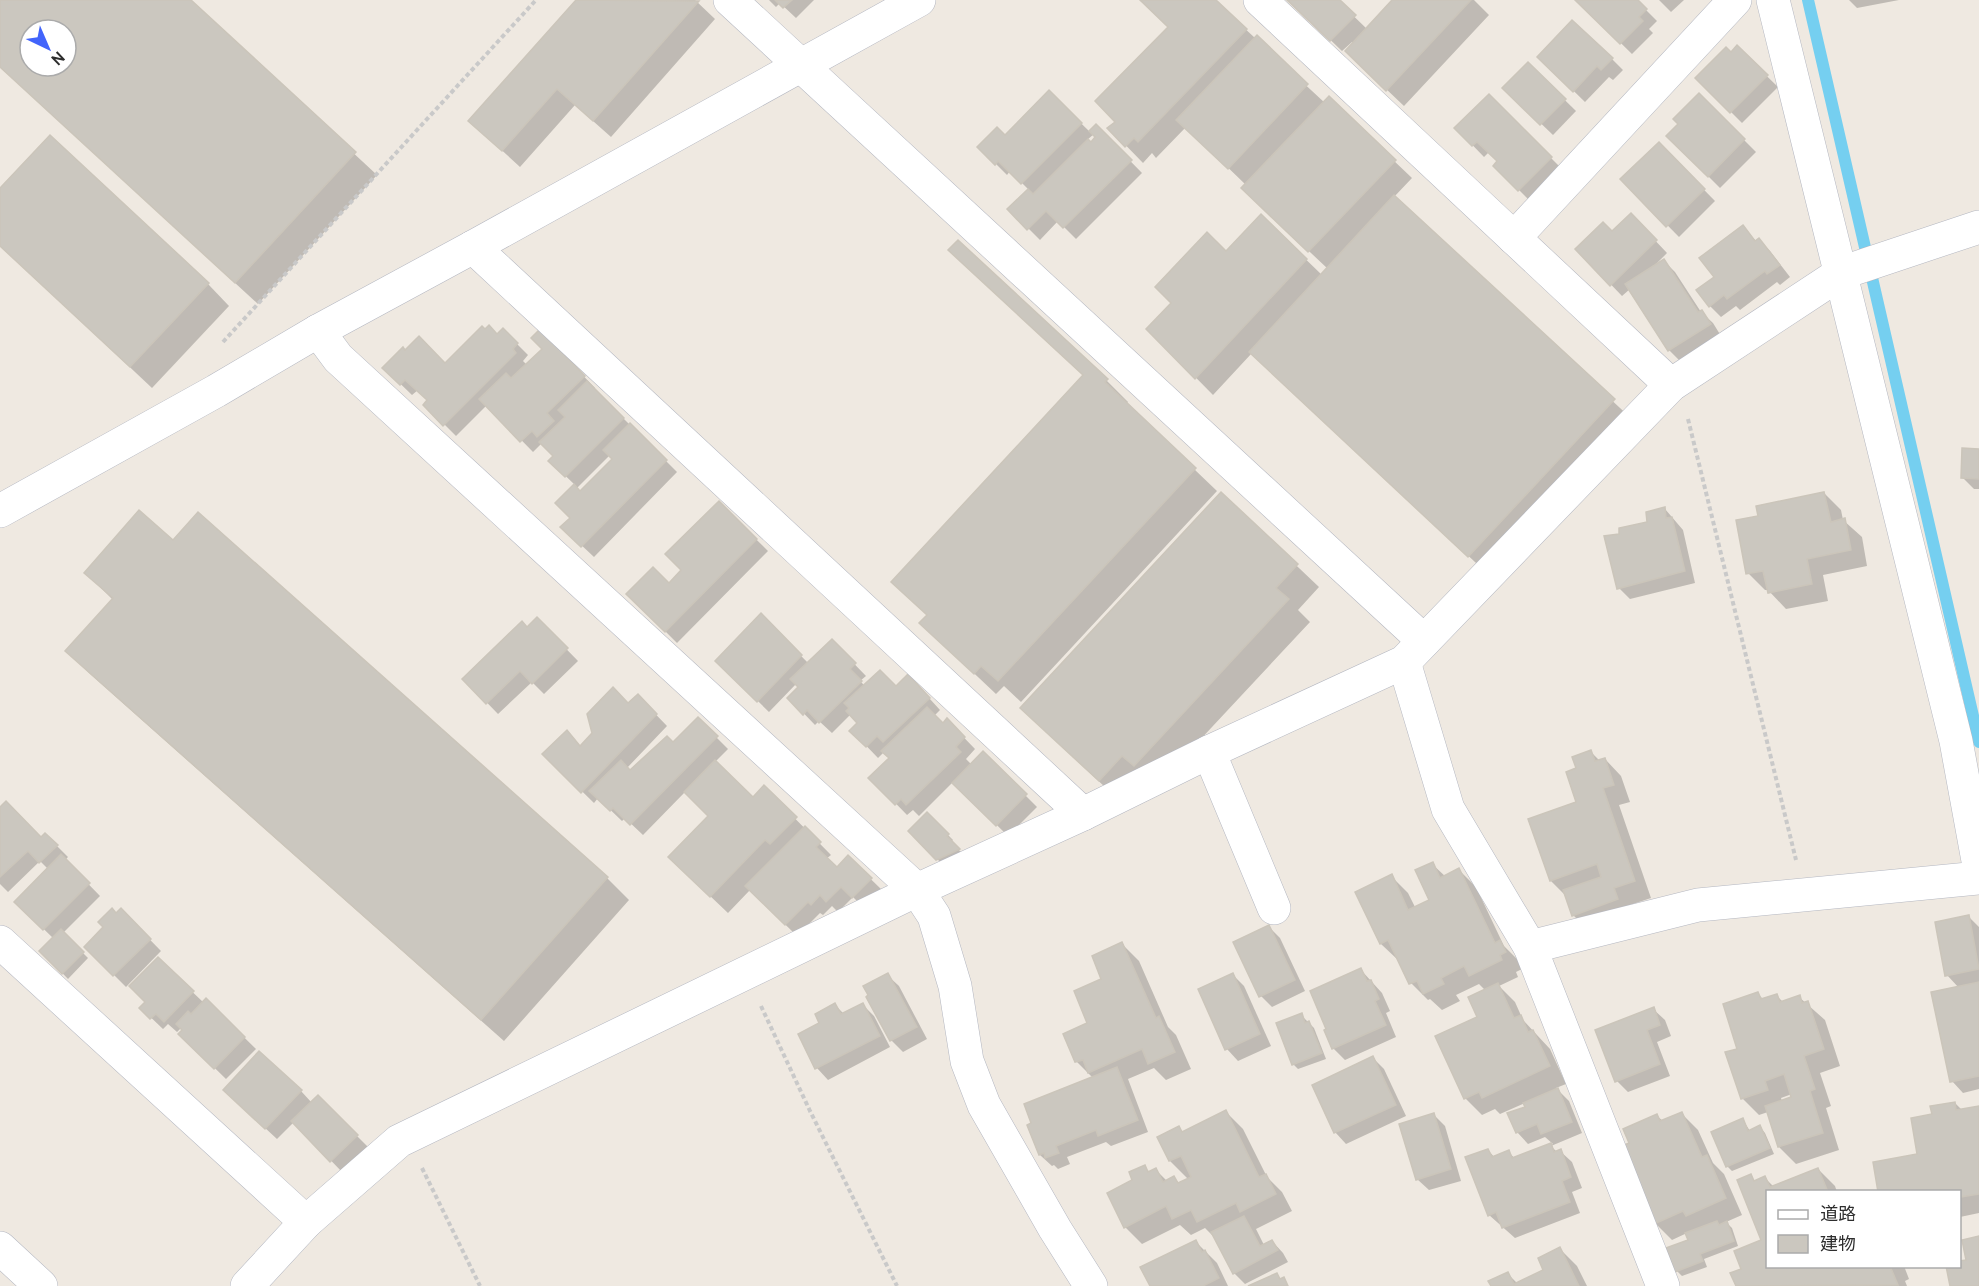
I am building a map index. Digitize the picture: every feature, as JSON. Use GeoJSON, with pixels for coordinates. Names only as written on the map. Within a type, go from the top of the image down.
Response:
{"type":"FeatureCollection","features":[{"type":"Feature","properties":{"kind":"street"},"geometry":{"type":"LineString","coordinates":[[730,0],[1414,651],[1448,809],[1530,947],[1663,1286]]}},
{"type":"Feature","properties":{"kind":"street"},"geometry":{"type":"LineString","coordinates":[[0,511],[216,392],[318,331],[919,0]]}},
{"type":"Feature","properties":{"kind":"street"},"geometry":{"type":"LineString","coordinates":[[1260,0],[1514,238],[1675,383]]}},
{"type":"Feature","properties":{"kind":"street"},"geometry":{"type":"LineString","coordinates":[[1514,238],[1736,0]]}},
{"type":"Feature","properties":{"kind":"street"},"geometry":{"type":"LineString","coordinates":[[1773,0],[1956,741],[1979,866]]}},
{"type":"Feature","properties":{"kind":"street"},"geometry":{"type":"LineString","coordinates":[[247,1286],[306,1222],[399,1141],[917,890],[1083,814],[1414,651],[1675,383],[1841,273],[1979,227]]}},
{"type":"Feature","properties":{"kind":"street"},"geometry":{"type":"LineString","coordinates":[[473,247],[1083,814]]}},
{"type":"Feature","properties":{"kind":"street"},"geometry":{"type":"LineString","coordinates":[[318,331],[338,358],[917,890],[934,916],[955,986],[967,1061],[984,1105],[1055,1230],[1091,1286]]}},
{"type":"Feature","properties":{"kind":"street"},"geometry":{"type":"LineString","coordinates":[[1209,752],[1274,908]]}},
{"type":"Feature","properties":{"kind":"street"},"geometry":{"type":"LineString","coordinates":[[1530,947],[1698,905],[1979,878]]}},
{"type":"Feature","properties":{"kind":"street"},"geometry":{"type":"LineString","coordinates":[[0,942],[306,1222]]}},
{"type":"Feature","properties":{"kind":"street"},"geometry":{"type":"LineString","coordinates":[[0,1248],[40,1286]]}},
{"type":"Feature","properties":{"kind":"path"},"geometry":{"type":"LineString","coordinates":[[216,392],[205,362],[536,0]]}},
{"type":"Feature","properties":{"kind":"path"},"geometry":{"type":"LineString","coordinates":[[1675,383],[1805,895]]}},
{"type":"Feature","properties":{"kind":"path"},"geometry":{"type":"LineString","coordinates":[[746,973],[810,1111],[897,1286]]}},
{"type":"Feature","properties":{"kind":"path"},"geometry":{"type":"LineString","coordinates":[[407,1138],[480,1286]]}},
{"type":"Feature","properties":{"kind":"building"},"geometry":{"type":"Polygon","coordinates":[[[0,0],[191,0],[356,152],[235,283],[0,67],[0,0]]]}},
{"type":"Feature","properties":{"kind":"building"},"geometry":{"type":"Polygon","coordinates":[[[576,0],[699,1],[593,121],[557,89],[502,151],[468,121],[576,0]]]}},
{"type":"Feature","properties":{"kind":"building"},"geometry":{"type":"Polygon","coordinates":[[[775,0],[792,0],[783,8],[775,0]]]}},
{"type":"Feature","properties":{"kind":"building"},"geometry":{"type":"Polygon","coordinates":[[[1140,0],[1216,0],[1247,29],[1138,142],[1134,138],[1125,147],[1107,128],[1115,122],[1095,101],[1168,27],[1140,0]]]}},
{"type":"Feature","properties":{"kind":"building"},"geometry":{"type":"Polygon","coordinates":[[[1287,0],[1340,0],[1356,15],[1330,41],[1287,0]]]}},
{"type":"Feature","properties":{"kind":"building"},"geometry":{"type":"Polygon","coordinates":[[[1392,0],[1471,0],[1386,91],[1345,51],[1392,0]]]}},
{"type":"Feature","properties":{"kind":"building"},"geometry":{"type":"Polygon","coordinates":[[[1575,0],[1638,0],[1647,9],[1639,17],[1643,21],[1620,44],[1575,0]]]}},
{"type":"Feature","properties":{"kind":"building"},"geometry":{"type":"Polygon","coordinates":[[[1572,20],[1613,58],[1601,70],[1597,66],[1573,92],[1537,57],[1572,20]]]}},
{"type":"Feature","properties":{"kind":"building"},"geometry":{"type":"Polygon","coordinates":[[[1257,35],[1308,84],[1228,169],[1176,120],[1257,35]]]}},
{"type":"Feature","properties":{"kind":"building"},"geometry":{"type":"Polygon","coordinates":[[[1737,45],[1768,75],[1730,113],[1695,78],[1726,47],[1731,52],[1737,45]]]}},
{"type":"Feature","properties":{"kind":"building"},"geometry":{"type":"Polygon","coordinates":[[[1528,62],[1566,99],[1540,125],[1502,88],[1528,62]]]}},
{"type":"Feature","properties":{"kind":"building"},"geometry":{"type":"Polygon","coordinates":[[[1049,90],[1082,123],[1021,184],[998,161],[995,165],[977,147],[997,127],[1005,135],[1049,90]]]}},
{"type":"Feature","properties":{"kind":"building"},"geometry":{"type":"Polygon","coordinates":[[[1699,93],[1745,139],[1708,177],[1666,136],[1678,124],[1673,119],[1699,93]]]}},
{"type":"Feature","properties":{"kind":"building"},"geometry":{"type":"Polygon","coordinates":[[[1489,94],[1552,157],[1518,191],[1493,166],[1497,161],[1477,142],[1472,146],[1454,128],[1489,94]]]}},
{"type":"Feature","properties":{"kind":"building"},"geometry":{"type":"Polygon","coordinates":[[[1329,96],[1396,160],[1308,252],[1241,188],[1329,96]]]}},
{"type":"Feature","properties":{"kind":"building"},"geometry":{"type":"Polygon","coordinates":[[[1096,124],[1132,160],[1063,228],[1046,211],[1027,230],[1007,209],[1028,189],[1033,194],[1088,139],[1091,142],[1095,137],[1089,131],[1096,124]]]}},
{"type":"Feature","properties":{"kind":"building"},"geometry":{"type":"Polygon","coordinates":[[[50,135],[209,283],[130,367],[0,246],[0,188],[50,135]]]}},
{"type":"Feature","properties":{"kind":"building"},"geometry":{"type":"Polygon","coordinates":[[[1659,142],[1705,189],[1666,227],[1620,179],[1659,142]]]}},
{"type":"Feature","properties":{"kind":"building"},"geometry":{"type":"Polygon","coordinates":[[[1394,195],[1615,399],[1468,557],[1249,352],[1394,195]]]}},
{"type":"Feature","properties":{"kind":"building"},"geometry":{"type":"Polygon","coordinates":[[[1631,213],[1657,240],[1610,286],[1575,249],[1603,222],[1612,231],[1631,213]]]}},
{"type":"Feature","properties":{"kind":"building"},"geometry":{"type":"Polygon","coordinates":[[[1261,214],[1307,259],[1195,379],[1146,329],[1171,303],[1155,287],[1207,232],[1226,251],[1261,214]]]}},
{"type":"Feature","properties":{"kind":"building"},"geometry":{"type":"Polygon","coordinates":[[[1743,225],[1755,241],[1759,238],[1780,265],[1767,274],[1765,271],[1727,299],[1724,295],[1709,307],[1696,290],[1714,277],[1699,258],[1743,225]]]}},
{"type":"Feature","properties":{"kind":"building"},"geometry":{"type":"Polygon","coordinates":[[[958,240],[1108,379],[1105,382],[1196,468],[998,681],[981,666],[974,674],[919,623],[927,615],[891,582],[1083,375],[948,250],[958,240]]]}},
{"type":"Feature","properties":{"kind":"building"},"geometry":{"type":"Polygon","coordinates":[[[1664,259],[1698,312],[1702,310],[1711,324],[1668,351],[1625,284],[1664,259]]]}},
{"type":"Feature","properties":{"kind":"building"},"geometry":{"type":"Polygon","coordinates":[[[489,325],[497,334],[503,328],[518,343],[513,349],[516,353],[443,426],[423,405],[427,400],[405,380],[400,385],[382,368],[403,347],[405,350],[419,336],[445,363],[482,326],[485,329],[489,325]]]}},
{"type":"Feature","properties":{"kind":"building"},"geometry":{"type":"Polygon","coordinates":[[[540,329],[585,376],[547,413],[554,421],[537,437],[532,431],[520,442],[479,399],[506,373],[511,378],[542,349],[531,338],[540,329]]]}},
{"type":"Feature","properties":{"kind":"building"},"geometry":{"type":"Polygon","coordinates":[[[587,381],[624,418],[565,477],[548,461],[553,456],[539,442],[565,417],[558,410],[587,381]]]}},
{"type":"Feature","properties":{"kind":"building"},"geometry":{"type":"Polygon","coordinates":[[[630,423],[667,460],[581,547],[560,527],[570,518],[555,503],[574,484],[580,491],[612,459],[603,450],[630,423]]]}},
{"type":"Feature","properties":{"kind":"building"},"geometry":{"type":"Polygon","coordinates":[[[1962,448],[1979,449],[1979,479],[1961,478],[1962,448]]]}},
{"type":"Feature","properties":{"kind":"building"},"geometry":{"type":"Polygon","coordinates":[[[1221,492],[1298,564],[1276,588],[1289,599],[1134,766],[1122,756],[1099,781],[1020,708],[1221,492]]]}},
{"type":"Feature","properties":{"kind":"building"},"geometry":{"type":"Polygon","coordinates":[[[1824,492],[1831,522],[1845,518],[1851,550],[1807,559],[1812,584],[1768,593],[1763,571],[1746,574],[1736,520],[1758,516],[1756,506],[1824,492]]]}},
{"type":"Feature","properties":{"kind":"building"},"geometry":{"type":"Polygon","coordinates":[[[719,501],[757,539],[665,632],[626,594],[653,567],[669,583],[681,570],[665,554],[719,501]]]}},
{"type":"Feature","properties":{"kind":"building"},"geometry":{"type":"Polygon","coordinates":[[[1665,507],[1666,518],[1672,517],[1685,571],[1617,589],[1604,536],[1619,534],[1619,528],[1647,522],[1646,512],[1665,507]]]}},
{"type":"Feature","properties":{"kind":"building"},"geometry":{"type":"Polygon","coordinates":[[[139,510],[173,540],[198,512],[608,877],[481,1020],[65,651],[113,598],[84,573],[139,510]]]}},
{"type":"Feature","properties":{"kind":"building"},"geometry":{"type":"Polygon","coordinates":[[[761,613],[802,655],[757,702],[715,661],[761,613]]]}},
{"type":"Feature","properties":{"kind":"building"},"geometry":{"type":"Polygon","coordinates":[[[537,617],[568,648],[532,684],[520,671],[486,704],[462,679],[522,621],[527,627],[537,617]]]}},
{"type":"Feature","properties":{"kind":"building"},"geometry":{"type":"Polygon","coordinates":[[[832,639],[856,663],[850,669],[862,681],[819,723],[807,710],[803,715],[787,698],[798,687],[790,679],[832,639]]]}},
{"type":"Feature","properties":{"kind":"building"},"geometry":{"type":"Polygon","coordinates":[[[880,670],[896,686],[908,674],[930,698],[883,742],[877,736],[866,747],[849,731],[857,723],[846,711],[849,708],[844,703],[880,670]]]}},
{"type":"Feature","properties":{"kind":"building"},"geometry":{"type":"Polygon","coordinates":[[[613,687],[628,703],[638,694],[657,714],[581,793],[542,754],[567,730],[580,746],[592,733],[587,714],[613,687]]]}},
{"type":"Feature","properties":{"kind":"building"},"geometry":{"type":"Polygon","coordinates":[[[927,707],[943,723],[947,718],[965,737],[956,747],[961,752],[906,805],[901,799],[895,805],[868,778],[889,758],[881,751],[927,707]]]}},
{"type":"Feature","properties":{"kind":"building"},"geometry":{"type":"Polygon","coordinates":[[[698,717],[718,736],[630,825],[613,808],[610,811],[589,791],[621,760],[630,770],[667,736],[673,742],[698,717]]]}},
{"type":"Feature","properties":{"kind":"building"},"geometry":{"type":"Polygon","coordinates":[[[1591,750],[1595,761],[1605,758],[1614,785],[1603,788],[1635,881],[1614,888],[1618,899],[1572,916],[1563,890],[1601,877],[1597,864],[1550,881],[1528,819],[1576,802],[1566,772],[1576,768],[1572,757],[1591,750]]]}},
{"type":"Feature","properties":{"kind":"building"},"geometry":{"type":"Polygon","coordinates":[[[983,751],[1027,794],[996,826],[952,783],[983,751]]]}},
{"type":"Feature","properties":{"kind":"building"},"geometry":{"type":"Polygon","coordinates":[[[715,760],[753,797],[764,785],[797,817],[770,844],[765,840],[710,897],[668,857],[708,816],[684,792],[715,760]]]}},
{"type":"Feature","properties":{"kind":"building"},"geometry":{"type":"Polygon","coordinates":[[[6,801],[41,837],[45,833],[58,845],[39,863],[28,851],[0,877],[0,807],[6,801]]]}},
{"type":"Feature","properties":{"kind":"building"},"geometry":{"type":"Polygon","coordinates":[[[927,812],[960,849],[936,860],[908,831],[927,812]]]}},
{"type":"Feature","properties":{"kind":"building"},"geometry":{"type":"Polygon","coordinates":[[[805,826],[821,842],[816,847],[837,867],[848,855],[872,878],[852,898],[841,887],[826,902],[820,895],[811,905],[808,902],[785,925],[745,886],[805,826]]]}},
{"type":"Feature","properties":{"kind":"building"},"geometry":{"type":"Polygon","coordinates":[[[61,854],[90,883],[43,930],[14,902],[61,854]]]}},
{"type":"Feature","properties":{"kind":"building"},"geometry":{"type":"Polygon","coordinates":[[[1433,862],[1440,878],[1459,868],[1495,943],[1500,940],[1506,952],[1500,955],[1502,960],[1469,976],[1464,966],[1441,978],[1444,984],[1423,994],[1417,981],[1409,984],[1388,940],[1380,944],[1355,892],[1392,874],[1408,910],[1429,900],[1415,870],[1433,862]]]}},
{"type":"Feature","properties":{"kind":"building"},"geometry":{"type":"Polygon","coordinates":[[[112,908],[116,913],[121,908],[151,939],[113,976],[84,947],[103,927],[98,922],[112,908]]]}},
{"type":"Feature","properties":{"kind":"building"},"geometry":{"type":"Polygon","coordinates":[[[1969,915],[1979,969],[1945,976],[1935,922],[1969,915]]]}},
{"type":"Feature","properties":{"kind":"building"},"geometry":{"type":"Polygon","coordinates":[[[1269,925],[1295,980],[1259,997],[1233,942],[1269,925]]]}},
{"type":"Feature","properties":{"kind":"building"},"geometry":{"type":"Polygon","coordinates":[[[61,929],[84,952],[62,974],[39,951],[61,929]]]}},
{"type":"Feature","properties":{"kind":"building"},"geometry":{"type":"Polygon","coordinates":[[[1122,942],[1156,1018],[1159,1016],[1175,1052],[1148,1064],[1142,1049],[1088,1073],[1083,1060],[1075,1062],[1063,1034],[1087,1023],[1074,991],[1101,979],[1092,956],[1122,942]]]}},
{"type":"Feature","properties":{"kind":"building"},"geometry":{"type":"Polygon","coordinates":[[[158,957],[194,991],[164,1022],[156,1014],[150,1019],[139,1008],[145,1002],[129,986],[158,957]]]}},
{"type":"Feature","properties":{"kind":"building"},"geometry":{"type":"Polygon","coordinates":[[[1361,968],[1367,981],[1371,980],[1379,999],[1375,1001],[1386,1025],[1332,1049],[1310,991],[1361,968]]]}},
{"type":"Feature","properties":{"kind":"building"},"geometry":{"type":"Polygon","coordinates":[[[888,973],[917,1027],[890,1041],[866,997],[868,995],[863,986],[888,973]]]}},
{"type":"Feature","properties":{"kind":"building"},"geometry":{"type":"Polygon","coordinates":[[[1233,973],[1260,1034],[1225,1050],[1198,989],[1233,973]]]}},
{"type":"Feature","properties":{"kind":"building"},"geometry":{"type":"Polygon","coordinates":[[[1979,982],[1979,1076],[1950,1082],[1931,992],[1979,982]]]}},
{"type":"Feature","properties":{"kind":"building"},"geometry":{"type":"Polygon","coordinates":[[[1498,983],[1514,1018],[1521,1015],[1528,1032],[1533,1030],[1550,1066],[1482,1098],[1479,1092],[1464,1099],[1435,1036],[1477,1017],[1468,997],[1498,983]]]}},
{"type":"Feature","properties":{"kind":"building"},"geometry":{"type":"Polygon","coordinates":[[[1758,992],[1761,999],[1777,994],[1780,1002],[1800,995],[1802,1003],[1808,1001],[1824,1049],[1804,1056],[1815,1089],[1810,1091],[1823,1133],[1778,1147],[1765,1106],[1791,1097],[1784,1074],[1765,1081],[1768,1090],[1741,1099],[1725,1052],[1737,1049],[1723,1004],[1758,992]]]}},
{"type":"Feature","properties":{"kind":"building"},"geometry":{"type":"Polygon","coordinates":[[[206,998],[245,1037],[214,1069],[178,1034],[182,1030],[176,1024],[188,1011],[191,1014],[206,998]]]}},
{"type":"Feature","properties":{"kind":"building"},"geometry":{"type":"Polygon","coordinates":[[[835,1003],[841,1014],[863,1003],[880,1036],[815,1069],[798,1034],[819,1023],[815,1014],[835,1003]]]}},
{"type":"Feature","properties":{"kind":"building"},"geometry":{"type":"Polygon","coordinates":[[[1654,1007],[1660,1025],[1647,1030],[1660,1064],[1615,1082],[1595,1030],[1654,1007]]]}},
{"type":"Feature","properties":{"kind":"building"},"geometry":{"type":"Polygon","coordinates":[[[1302,1013],[1305,1023],[1309,1021],[1322,1053],[1292,1065],[1276,1023],[1302,1013]]]}},
{"type":"Feature","properties":{"kind":"building"},"geometry":{"type":"Polygon","coordinates":[[[259,1051],[302,1090],[265,1129],[223,1090],[259,1051]]]}},
{"type":"Feature","properties":{"kind":"building"},"geometry":{"type":"Polygon","coordinates":[[[1373,1056],[1396,1105],[1334,1133],[1312,1085],[1373,1056]]]}},
{"type":"Feature","properties":{"kind":"building"},"geometry":{"type":"Polygon","coordinates":[[[1117,1067],[1138,1120],[1098,1136],[1096,1130],[1056,1146],[1059,1153],[1045,1158],[1044,1153],[1039,1155],[1027,1125],[1031,1123],[1024,1104],[1117,1067]]]}},
{"type":"Feature","properties":{"kind":"building"},"geometry":{"type":"Polygon","coordinates":[[[1558,1088],[1572,1122],[1541,1134],[1537,1124],[1516,1133],[1507,1113],[1525,1107],[1523,1103],[1558,1088]]]}},
{"type":"Feature","properties":{"kind":"building"},"geometry":{"type":"Polygon","coordinates":[[[318,1095],[358,1135],[330,1162],[291,1121],[318,1095]]]}},
{"type":"Feature","properties":{"kind":"building"},"geometry":{"type":"Polygon","coordinates":[[[1955,1102],[1956,1110],[1979,1106],[1979,1194],[1961,1197],[1961,1190],[1878,1190],[1873,1162],[1917,1154],[1911,1118],[1932,1114],[1930,1106],[1955,1102]]]}},
{"type":"Feature","properties":{"kind":"building"},"geometry":{"type":"Polygon","coordinates":[[[1226,1110],[1259,1177],[1266,1174],[1276,1194],[1240,1212],[1236,1203],[1197,1222],[1191,1210],[1172,1219],[1166,1206],[1124,1228],[1107,1193],[1132,1180],[1129,1172],[1145,1165],[1148,1172],[1156,1168],[1163,1182],[1174,1176],[1178,1183],[1191,1177],[1181,1156],[1169,1161],[1157,1137],[1179,1126],[1182,1132],[1226,1110]]]}},
{"type":"Feature","properties":{"kind":"building"},"geometry":{"type":"Polygon","coordinates":[[[1682,1112],[1702,1157],[1707,1155],[1726,1198],[1686,1216],[1683,1211],[1654,1224],[1620,1147],[1629,1143],[1623,1129],[1657,1114],[1660,1121],[1682,1112]]]}},
{"type":"Feature","properties":{"kind":"building"},"geometry":{"type":"Polygon","coordinates":[[[1434,1113],[1451,1169],[1416,1180],[1399,1124],[1434,1113]]]}},
{"type":"Feature","properties":{"kind":"building"},"geometry":{"type":"Polygon","coordinates":[[[1743,1118],[1748,1131],[1760,1125],[1770,1148],[1726,1167],[1711,1132],[1743,1118]]]}},
{"type":"Feature","properties":{"kind":"building"},"geometry":{"type":"Polygon","coordinates":[[[1551,1143],[1554,1152],[1561,1149],[1571,1177],[1562,1181],[1570,1202],[1502,1228],[1496,1212],[1488,1216],[1465,1157],[1488,1149],[1492,1157],[1509,1150],[1512,1158],[1551,1143]]]}},
{"type":"Feature","properties":{"kind":"building"},"geometry":{"type":"Polygon","coordinates":[[[1818,1168],[1827,1190],[1766,1190],[1766,1268],[1891,1268],[1898,1285],[1736,1286],[1730,1273],[1741,1269],[1734,1251],[1761,1240],[1737,1180],[1751,1174],[1754,1181],[1765,1176],[1770,1187],[1818,1168]]]}},
{"type":"Feature","properties":{"kind":"building"},"geometry":{"type":"Polygon","coordinates":[[[1244,1216],[1260,1246],[1272,1240],[1278,1250],[1233,1274],[1211,1232],[1244,1216]]]}},
{"type":"Feature","properties":{"kind":"building"},"geometry":{"type":"Polygon","coordinates":[[[1717,1221],[1719,1225],[1727,1221],[1734,1241],[1700,1254],[1703,1261],[1675,1272],[1666,1248],[1688,1240],[1685,1233],[1717,1221]]]}},
{"type":"Feature","properties":{"kind":"building"},"geometry":{"type":"Polygon","coordinates":[[[1979,1236],[1979,1286],[1950,1286],[1946,1268],[1961,1268],[1961,1261],[1966,1260],[1962,1240],[1979,1236]]]}},
{"type":"Feature","properties":{"kind":"building"},"geometry":{"type":"Polygon","coordinates":[[[1196,1240],[1202,1252],[1205,1250],[1219,1278],[1203,1286],[1150,1286],[1140,1267],[1196,1240]]]}},
{"type":"Feature","properties":{"kind":"building"},"geometry":{"type":"Polygon","coordinates":[[[1560,1247],[1579,1286],[1491,1286],[1488,1281],[1508,1272],[1514,1284],[1543,1270],[1538,1258],[1560,1247]]]}},
{"type":"Feature","properties":{"kind":"building"},"geometry":{"type":"Polygon","coordinates":[[[1277,1273],[1280,1279],[1284,1277],[1288,1286],[1248,1286],[1277,1273]]]}},
{"type":"Feature","properties":{"kind":"waterway"},"geometry":{"type":"LineString","coordinates":[[1808,0],[1979,742]]}}]}
